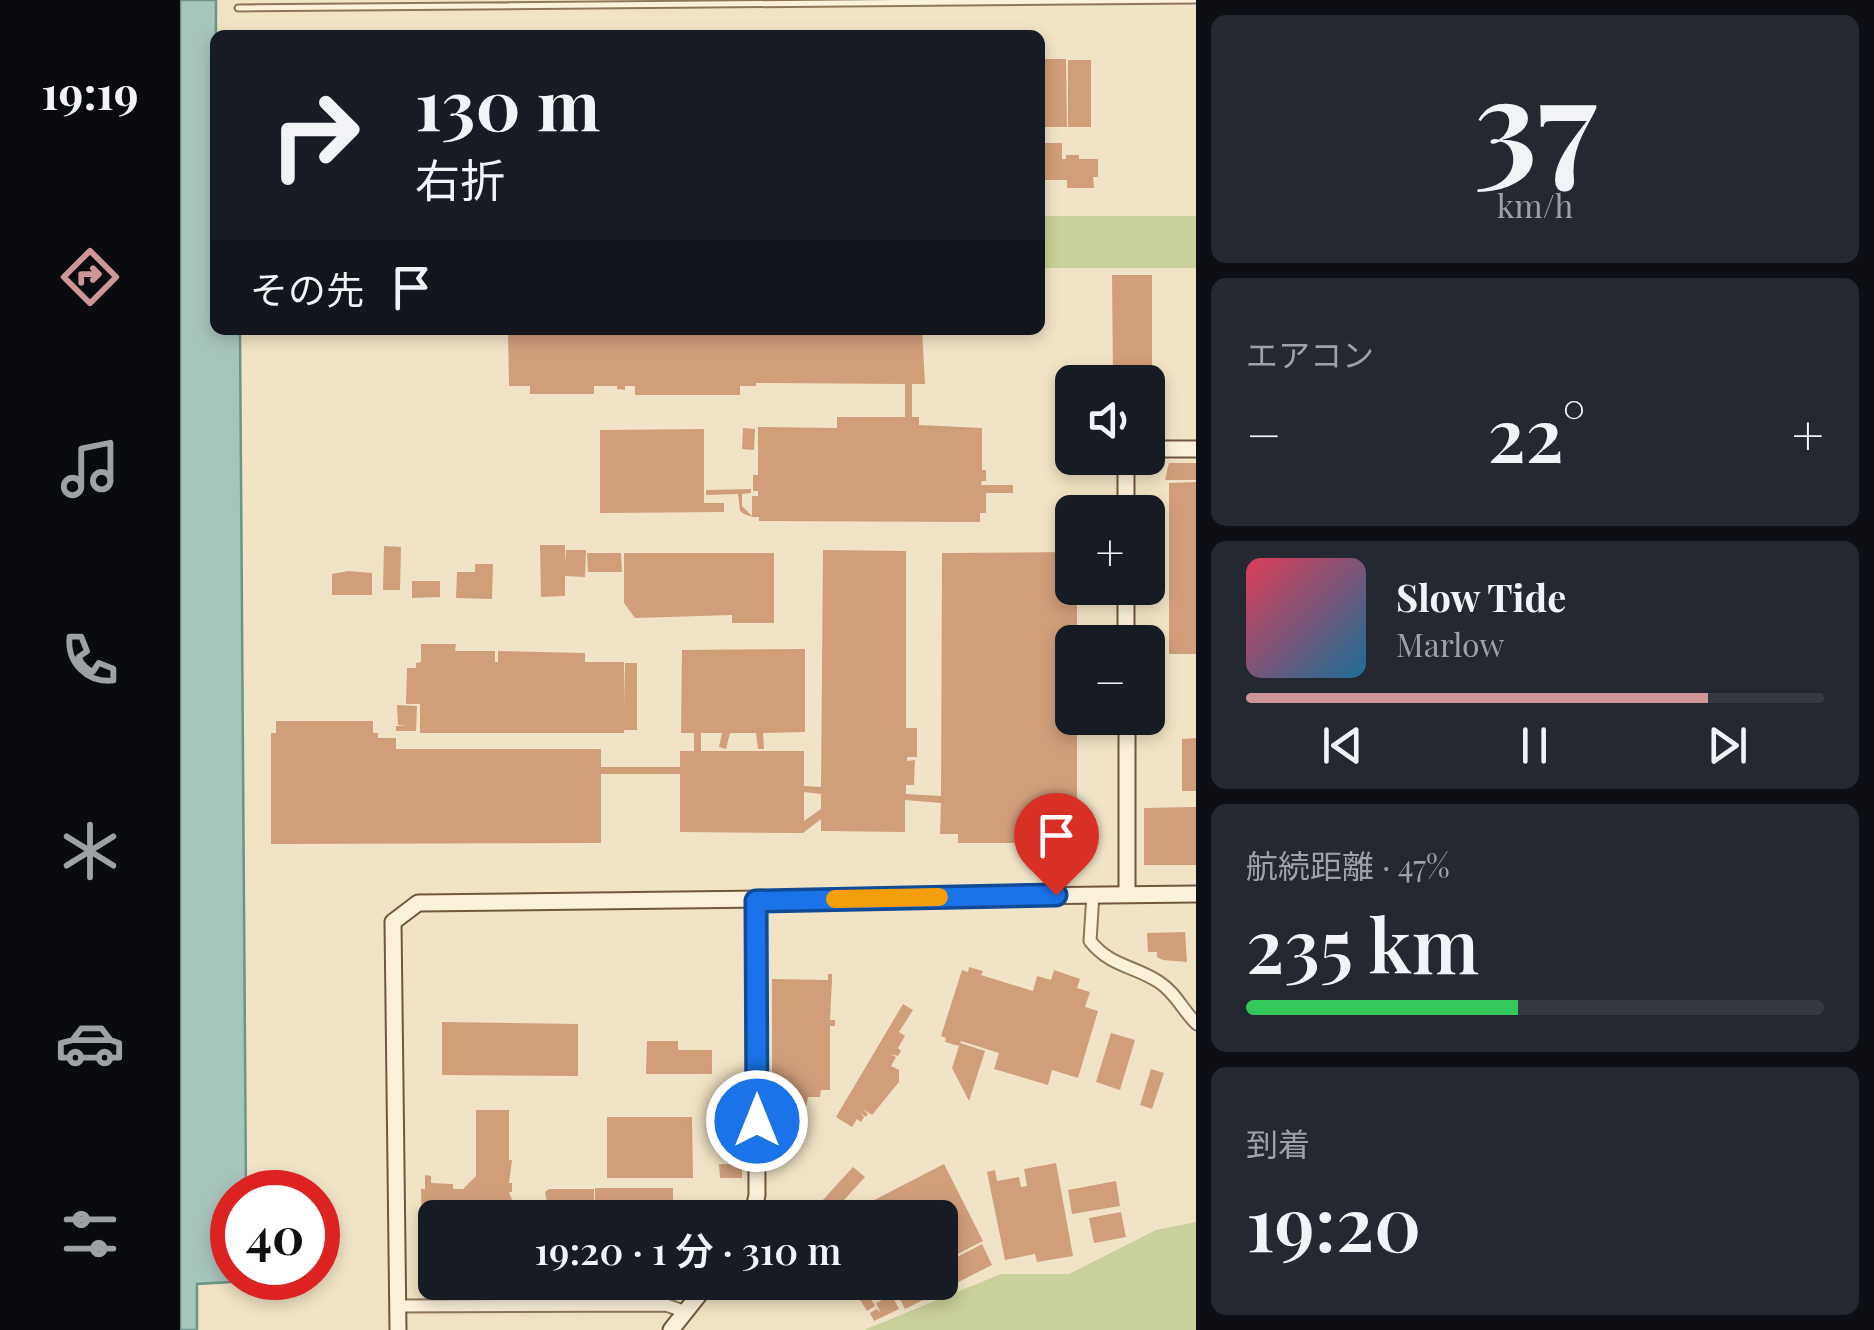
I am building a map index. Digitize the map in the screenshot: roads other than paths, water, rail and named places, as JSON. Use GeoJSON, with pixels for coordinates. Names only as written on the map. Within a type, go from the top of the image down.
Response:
{"type":"FeatureCollection","features":[{"type":"Feature","properties":{"kind":"street"},"geometry":{"type":"LineString","coordinates":[[1165,449],[1196,449]]}},
{"type":"Feature","properties":{"kind":"street"},"geometry":{"type":"LineString","coordinates":[[1126,735],[1127,894]]}},
{"type":"Feature","properties":{"kind":"street"},"geometry":{"type":"LineString","coordinates":[[1093,894],[1090,941],[1103,958],[1156,980],[1178,996],[1196,1024]]}},
{"type":"Feature","properties":{"kind":"street"},"geometry":{"type":"LineString","coordinates":[[398,1330],[392,922],[402,912],[426,901],[1196,894]]}},
{"type":"Feature","properties":{"kind":"street"},"geometry":{"type":"LineString","coordinates":[[756,901],[756,1200]]}},
{"type":"Feature","properties":{"kind":"street"},"geometry":{"type":"LineString","coordinates":[[671,1330],[696,1300]]}},
{"type":"Feature","properties":{"kind":"street"},"geometry":{"type":"LineString","coordinates":[[398,1306],[666,1305],[686,1312]]}},
{"type":"Feature","properties":{"kind":"lane"},"geometry":{"type":"LineString","coordinates":[[238,8],[1196,0]]}},
{"type":"Feature","properties":{"kind":"water"},"geometry":{"type":"Polygon","coordinates":[[[180,0],[216,0],[216,30],[210,30],[210,335],[240,335],[246,1170],[210,1170],[210,1283],[197,1284],[197,1330],[180,1330],[180,0]]]}}]}
